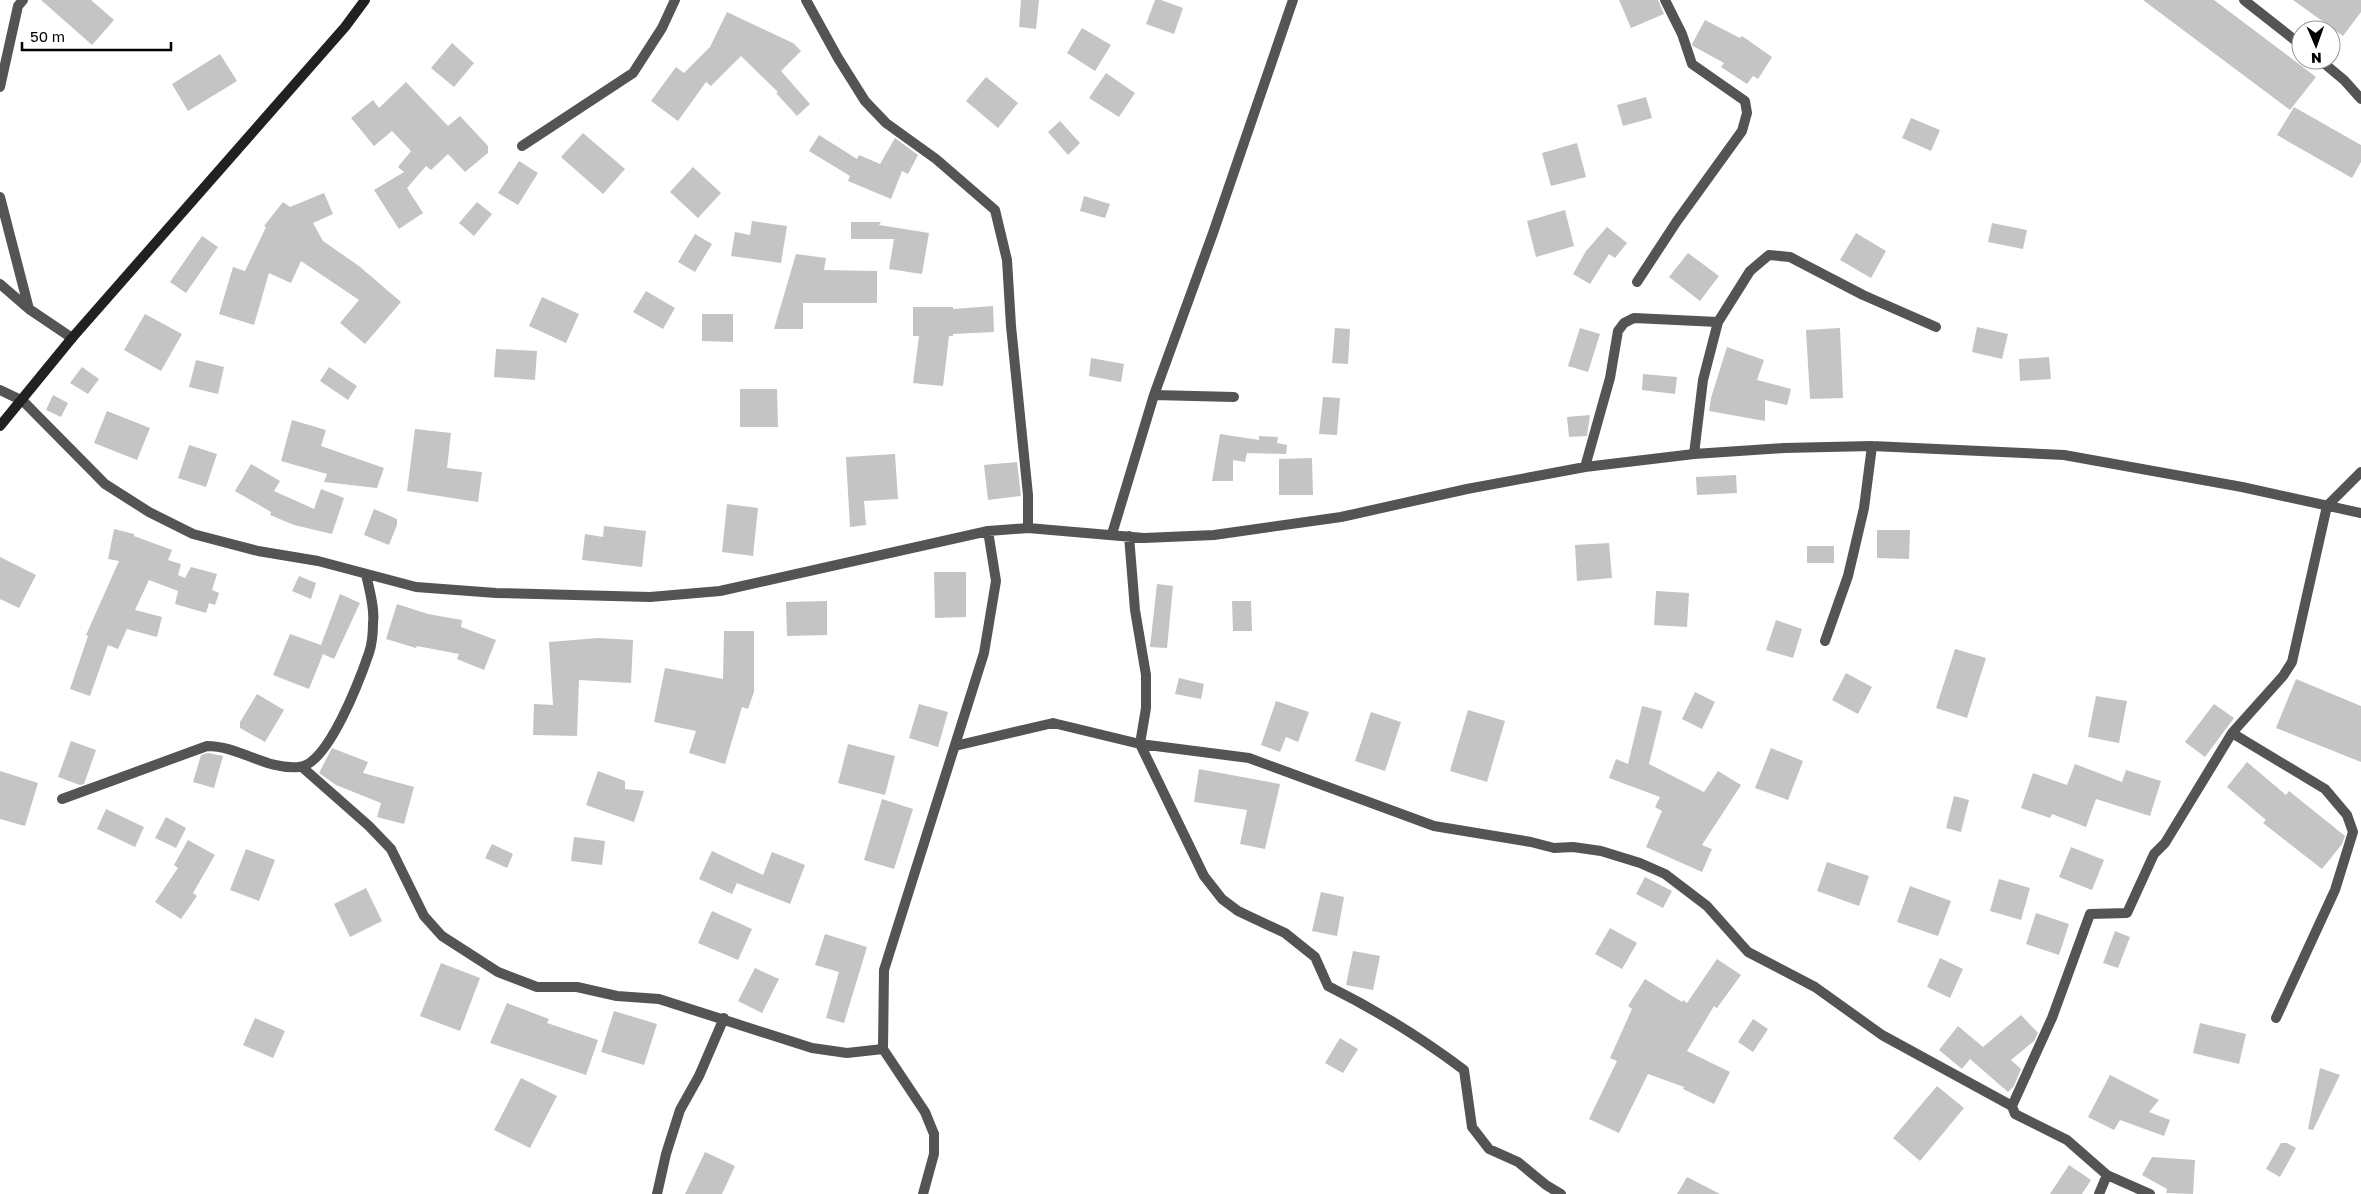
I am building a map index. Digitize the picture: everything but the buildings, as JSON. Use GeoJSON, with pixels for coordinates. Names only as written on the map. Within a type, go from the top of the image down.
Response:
{"type":"FeatureCollection","features":[{"type":"Feature","properties":{"kind":"street"},"geometry":{"type":"LineString","coordinates":[[0,87],[18,6],[22,0]]}},
{"type":"Feature","properties":{"kind":"street"},"geometry":{"type":"LineString","coordinates":[[0,426],[72,338],[345,27],[366,0]]}},
{"type":"Feature","properties":{"kind":"street"},"geometry":{"type":"LineString","coordinates":[[522,146],[633,72],[662,28],[675,0]]}},
{"type":"Feature","properties":{"kind":"street"},"geometry":{"type":"LineString","coordinates":[[806,0],[838,58],[865,101],[886,122],[936,159],[995,210],[1008,260],[1011,326],[1028,495],[1028,528]]}},
{"type":"Feature","properties":{"kind":"street"},"geometry":{"type":"LineString","coordinates":[[1112,534],[1154,395],[1213,233],[1293,0]]}},
{"type":"Feature","properties":{"kind":"street"},"geometry":{"type":"LineString","coordinates":[[1637,282],[1677,221],[1742,131],[1747,113],[1745,101],[1692,64],[1682,34],[1665,0]]}},
{"type":"Feature","properties":{"kind":"street"},"geometry":{"type":"LineString","coordinates":[[2244,0],[2291,37]]}},
{"type":"Feature","properties":{"kind":"street"},"geometry":{"type":"LineString","coordinates":[[2332,70],[2361,99]]}},
{"type":"Feature","properties":{"kind":"street"},"geometry":{"type":"LineString","coordinates":[[0,197],[29,309]]}},
{"type":"Feature","properties":{"kind":"street"},"geometry":{"type":"LineString","coordinates":[[1694,454],[1702,380],[1718,322],[1750,271],[1769,255],[1790,257],[1863,295],[1936,327]]}},
{"type":"Feature","properties":{"kind":"street"},"geometry":{"type":"LineString","coordinates":[[0,284],[29,309],[72,338]]}},
{"type":"Feature","properties":{"kind":"street"},"geometry":{"type":"LineString","coordinates":[[1586,467],[1610,378],[1618,331],[1624,323],[1634,318],[1718,322]]}},
{"type":"Feature","properties":{"kind":"street"},"geometry":{"type":"LineString","coordinates":[[0,390],[22,401],[106,484],[149,512],[193,534],[258,551],[318,561],[416,586],[496,593],[650,597],[720,591],[988,531],[1028,528],[1144,538],[1214,535],[1341,517],[1467,489],[1586,467],[1694,454],[1784,448],[1872,446],[2064,455],[2242,487],[2361,513]]}},
{"type":"Feature","properties":{"kind":"street"},"geometry":{"type":"LineString","coordinates":[[1154,395],[1234,398]]}},
{"type":"Feature","properties":{"kind":"street"},"geometry":{"type":"LineString","coordinates":[[1825,641],[1848,576],[1864,508],[1872,446]]}},
{"type":"Feature","properties":{"kind":"street"},"geometry":{"type":"LineString","coordinates":[[2012,1106],[2052,1018],[2090,914],[2128,913],[2154,854],[2165,844],[2232,733],[2283,676],[2292,662],[2326,506],[2361,472]]}},
{"type":"Feature","properties":{"kind":"street"},"geometry":{"type":"LineString","coordinates":[[923,1194],[934,1154],[934,1134],[925,1112],[883,1049],[884,970],[984,653],[996,581],[988,531]]}},
{"type":"Feature","properties":{"kind":"street"},"geometry":{"type":"LineString","coordinates":[[1129,536],[1135,610],[1146,675],[1146,708],[1140,744],[1204,876],[1222,899],[1238,911],[1285,933],[1315,957],[1328,986],[1371,1007],[1421,1037],[1464,1070],[1472,1127],[1489,1149],[1518,1162],[1546,1185],[1561,1194]]}},
{"type":"Feature","properties":{"kind":"street"},"geometry":{"type":"LineString","coordinates":[[62,798],[207,746],[223,746],[263,762],[285,768],[302,767],[316,759],[328,743],[347,706],[369,652],[374,621],[366,574]]}},
{"type":"Feature","properties":{"kind":"street"},"geometry":{"type":"LineString","coordinates":[[955,746],[1053,723],[1140,744],[1249,758],[1434,826],[1531,842],[1554,848],[1573,847],[1602,851],[1640,863],[1665,874],[1707,906],[1748,952],[1815,987],[1882,1035],[2012,1106],[2015,1114],[2067,1140],[2107,1175],[2150,1194]]}},
{"type":"Feature","properties":{"kind":"street"},"geometry":{"type":"LineString","coordinates":[[2232,733],[2325,789],[2346,815],[2353,832],[2335,890],[2276,1018]]}},
{"type":"Feature","properties":{"kind":"street"},"geometry":{"type":"LineString","coordinates":[[302,767],[369,826],[391,849],[424,916],[442,936],[498,972],[537,987],[577,987],[617,996],[659,999],[724,1018],[812,1048],[847,1053],[883,1049]]}},
{"type":"Feature","properties":{"kind":"street"},"geometry":{"type":"LineString","coordinates":[[657,1194],[666,1154],[680,1110],[699,1076],[724,1018]]}},
{"type":"Feature","properties":{"kind":"street"},"geometry":{"type":"LineString","coordinates":[[2098,1194],[2107,1175]]}}]}
